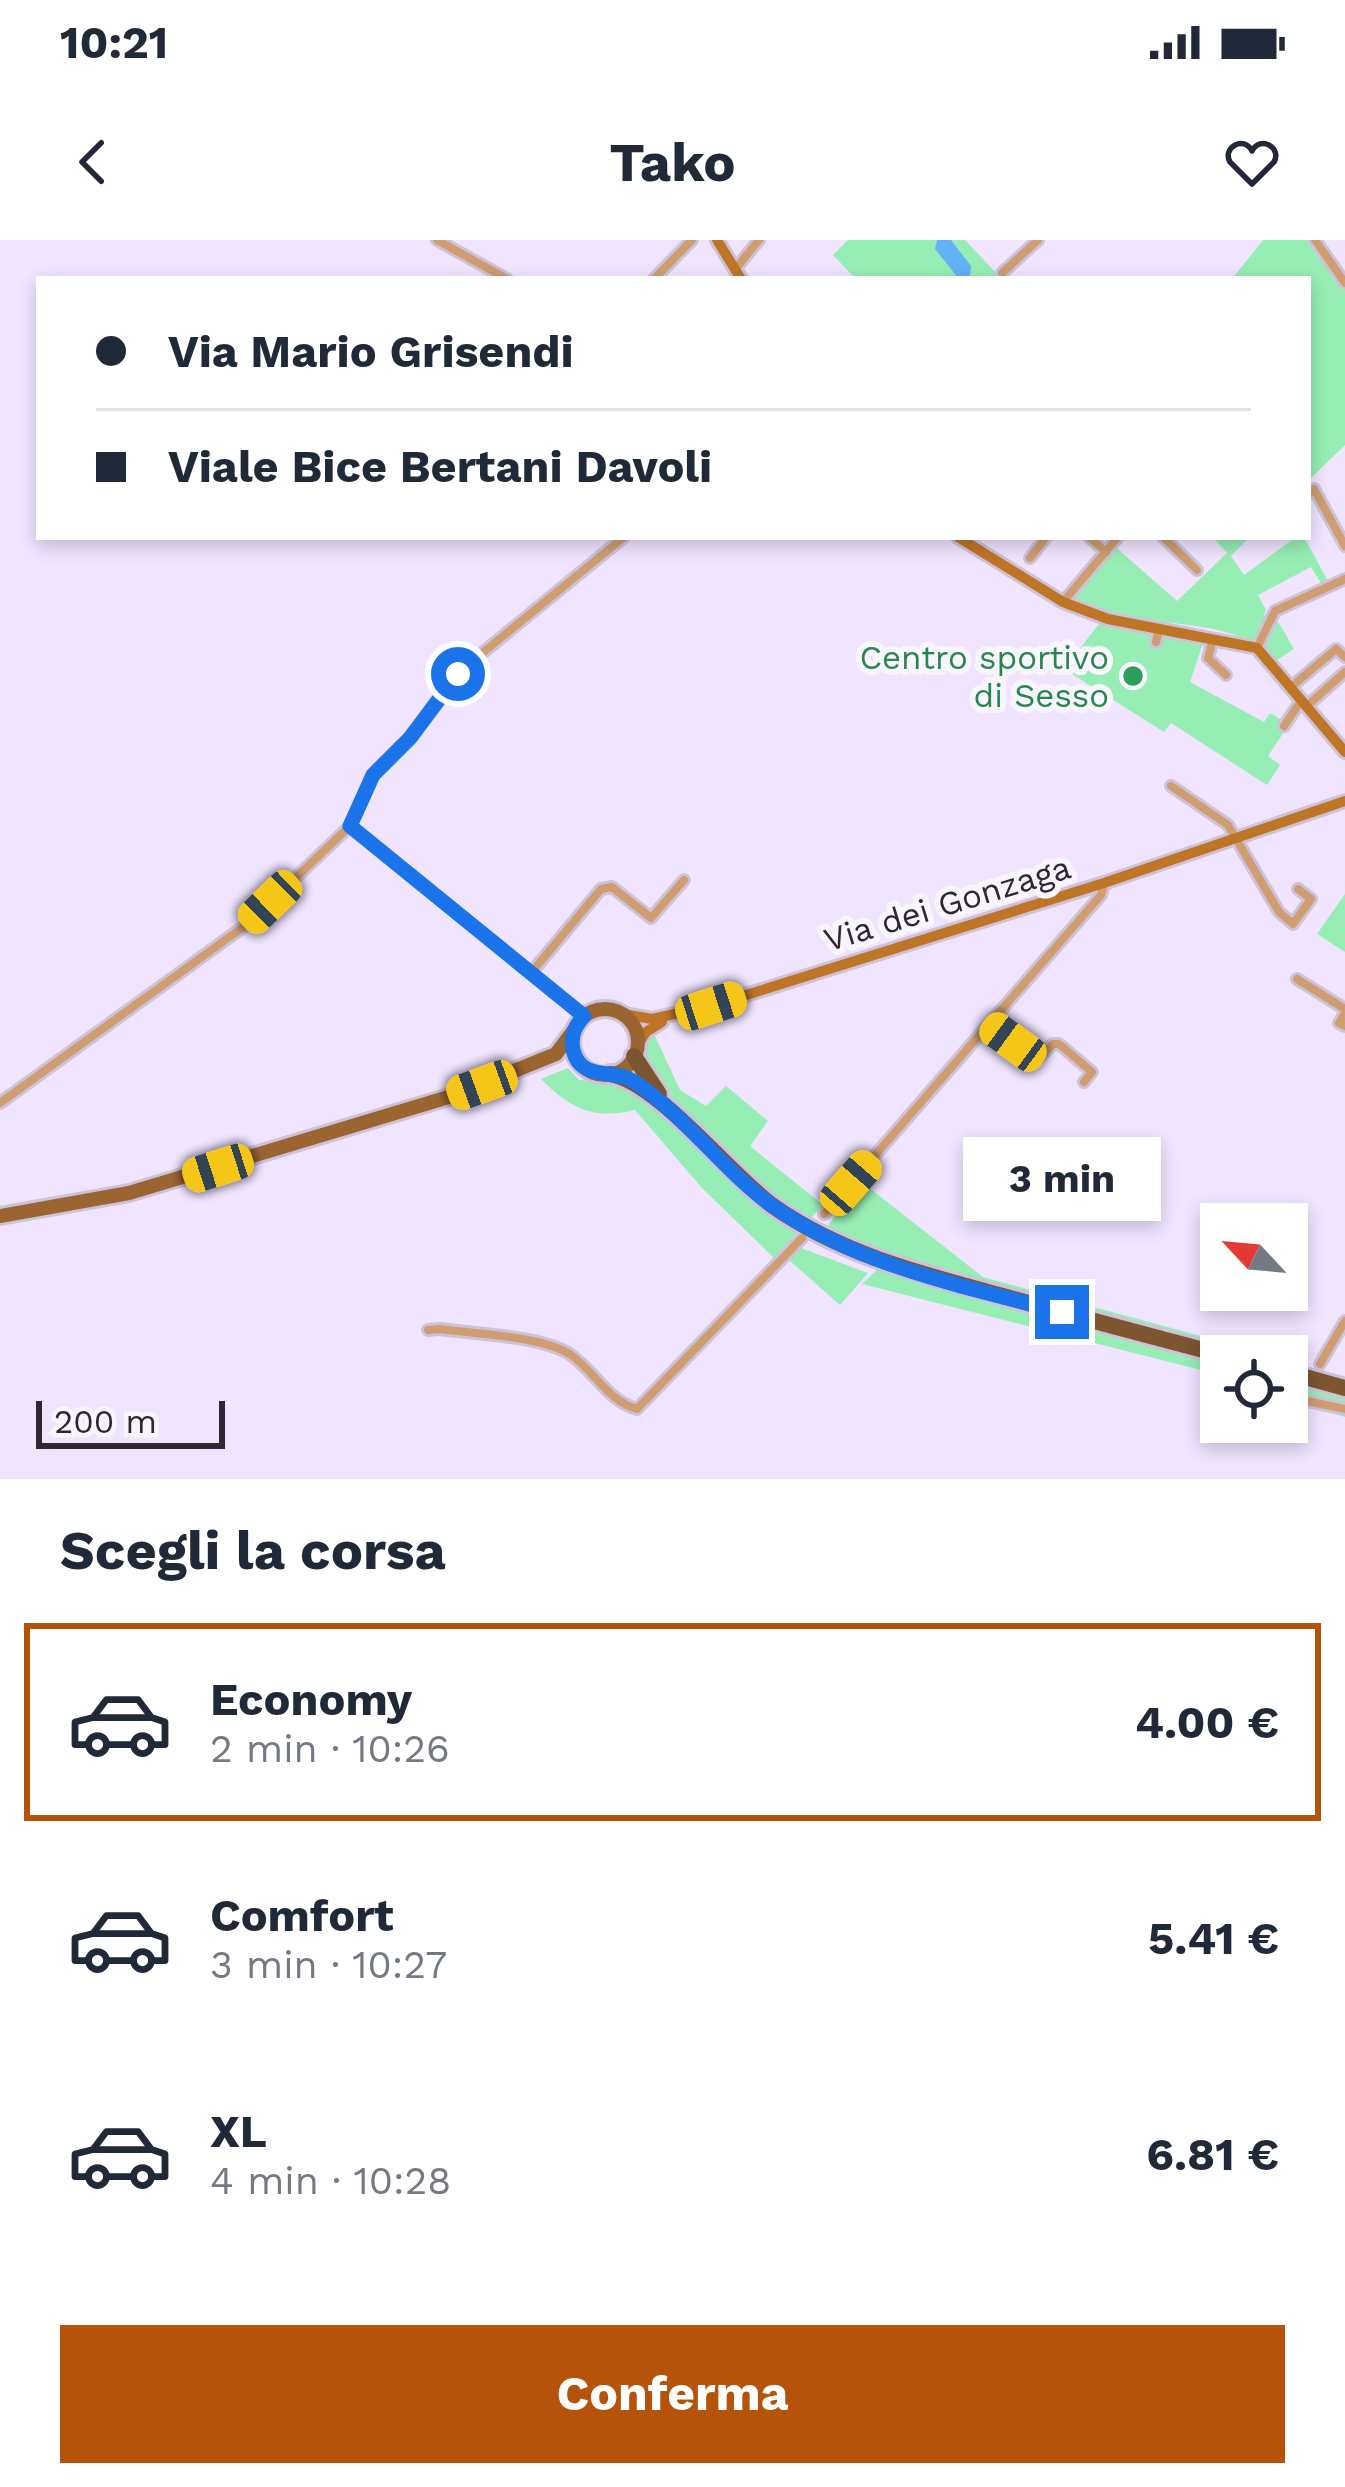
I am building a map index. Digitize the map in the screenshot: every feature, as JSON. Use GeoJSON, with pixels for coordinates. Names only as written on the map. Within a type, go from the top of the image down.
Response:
{"type":"FeatureCollection","features":[{"type":"Feature","properties":{"kind":"highway"},"geometry":{"type":"LineString","coordinates":[[636,1051],[669,1110]]}},
{"type":"Feature","properties":{"kind":"highway"},"geometry":{"type":"LineString","coordinates":[[610,1074],[633,1081],[752,1189],[795,1221],[847,1249],[910,1271],[1200,1349]]}},
{"type":"Feature","properties":{"kind":"highway"},"geometry":{"type":"LineString","coordinates":[[1308,1378],[1345,1388]]}},
{"type":"Feature","properties":{"kind":"main road"},"geometry":{"type":"LineString","coordinates":[[717,240],[738,275]]}},
{"type":"Feature","properties":{"kind":"main road"},"geometry":{"type":"LineString","coordinates":[[963,540],[1063,602],[1108,619],[1158,635],[1257,648],[1345,752]]}},
{"type":"Feature","properties":{"kind":"main road","name":"Via dei Gonzaga"},"geometry":{"type":"LineString","coordinates":[[636,1051],[655,1025],[675,1015],[1104,883],[1345,801]]}},
{"type":"Feature","properties":{"kind":"main road"},"geometry":{"type":"LineString","coordinates":[[0,1216],[129,1193],[452,1096],[556,1054],[584,1016],[603,1009],[623,1014],[635,1028],[636,1051],[624,1068],[610,1074],[594,1073],[564,1058],[538,1063]]}},
{"type":"Feature","properties":{"kind":"main road","name":"Via dei Gonzaga"},"geometry":{"type":"LineString","coordinates":[[623,1014],[640,1019],[675,1015]]}},
{"type":"Feature","properties":{"kind":"main road"},"geometry":{"type":"LineString","coordinates":[[574,1030],[572,1048],[580,1064]]}},
{"type":"Feature","properties":{"kind":"street"},"geometry":{"type":"LineString","coordinates":[[437,240],[502,276]]}},
{"type":"Feature","properties":{"kind":"street"},"geometry":{"type":"LineString","coordinates":[[657,276],[692,240]]}},
{"type":"Feature","properties":{"kind":"street"},"geometry":{"type":"LineString","coordinates":[[738,275],[759,240]]}},
{"type":"Feature","properties":{"kind":"street"},"geometry":{"type":"LineString","coordinates":[[1002,272],[1038,240]]}},
{"type":"Feature","properties":{"kind":"street"},"geometry":{"type":"LineString","coordinates":[[1315,240],[1345,283]]}},
{"type":"Feature","properties":{"kind":"street"},"geometry":{"type":"LineString","coordinates":[[1311,492],[1314,489],[1345,546]]}},
{"type":"Feature","properties":{"kind":"street"},"geometry":{"type":"LineString","coordinates":[[0,1102],[246,925],[350,826],[373,775],[410,738],[458,674],[620,540]]}},
{"type":"Feature","properties":{"kind":"street"},"geometry":{"type":"LineString","coordinates":[[1030,558],[1044,540]]}},
{"type":"Feature","properties":{"kind":"street"},"geometry":{"type":"LineString","coordinates":[[1092,540],[1106,552]]}},
{"type":"Feature","properties":{"kind":"street"},"geometry":{"type":"LineString","coordinates":[[1063,602],[1116,540]]}},
{"type":"Feature","properties":{"kind":"street"},"geometry":{"type":"LineString","coordinates":[[1166,540],[1198,570]]}},
{"type":"Feature","properties":{"kind":"street"},"geometry":{"type":"LineString","coordinates":[[1257,648],[1275,611],[1345,579]]}},
{"type":"Feature","properties":{"kind":"street"},"geometry":{"type":"LineString","coordinates":[[1214,639],[1208,658],[1226,675]]}},
{"type":"Feature","properties":{"kind":"street"},"geometry":{"type":"LineString","coordinates":[[1291,687],[1336,649],[1345,657]]}},
{"type":"Feature","properties":{"kind":"street"},"geometry":{"type":"LineString","coordinates":[[1284,726],[1304,702],[1345,672]]}},
{"type":"Feature","properties":{"kind":"street"},"geometry":{"type":"LineString","coordinates":[[1171,786],[1228,824],[1279,912],[1293,924],[1311,899],[1298,890]]}},
{"type":"Feature","properties":{"kind":"street"},"geometry":{"type":"LineString","coordinates":[[350,826],[584,1016]]}},
{"type":"Feature","properties":{"kind":"street"},"geometry":{"type":"LineString","coordinates":[[531,974],[601,889],[612,887],[652,918],[684,880]]}},
{"type":"Feature","properties":{"kind":"street"},"geometry":{"type":"LineString","coordinates":[[824,1214],[1101,895],[1104,883]]}},
{"type":"Feature","properties":{"kind":"street"},"geometry":{"type":"LineString","coordinates":[[1297,979],[1345,1011],[1340,1023],[1345,1027]]}},
{"type":"Feature","properties":{"kind":"street"},"geometry":{"type":"LineString","coordinates":[[989,1024],[1037,1060],[1059,1044],[1092,1072],[1084,1082]]}},
{"type":"Feature","properties":{"kind":"street"},"geometry":{"type":"LineString","coordinates":[[428,1330],[558,1348],[621,1404],[637,1409],[802,1238]]}},
{"type":"Feature","properties":{"kind":"street"},"geometry":{"type":"LineString","coordinates":[[1320,1364],[1345,1321]]}},
{"type":"Feature","properties":{"kind":"street"},"geometry":{"type":"LineString","coordinates":[[1308,1401],[1345,1409]]}},
{"type":"Feature","properties":{"kind":"green space"},"geometry":{"type":"Polygon","coordinates":[[[848,240],[965,240],[999,276],[853,276],[833,255],[848,240]]]}},
{"type":"Feature","properties":{"kind":"green space"},"geometry":{"type":"Polygon","coordinates":[[[1263,240],[1309,240],[1345,287],[1345,445],[1311,478],[1311,276],[1234,276],[1263,240]]]}},
{"type":"Feature","properties":{"kind":"green space"},"geometry":{"type":"Polygon","coordinates":[[[1215,540],[1247,540],[1231,556],[1244,575],[1292,540],[1306,540],[1328,581],[1322,585],[1311,567],[1258,595],[1264,615],[1279,623],[1294,649],[1277,660],[1230,633],[1119,616],[1067,597],[1112,544],[1177,601],[1227,553],[1215,540]]]}},
{"type":"Feature","properties":{"kind":"green space","name":"Centro sportivo di Sesso"},"geometry":{"type":"Polygon","coordinates":[[[1102,620],[1204,640],[1190,682],[1264,722],[1270,713],[1289,724],[1268,756],[1280,765],[1267,785],[1171,723],[1164,732],[1064,669],[1102,620]]]}},
{"type":"Feature","properties":{"kind":"green space"},"geometry":{"type":"Polygon","coordinates":[[[1345,894],[1345,952],[1317,934],[1345,894]]]}},
{"type":"Feature","properties":{"kind":"green space"},"geometry":{"type":"Polygon","coordinates":[[[655,1036],[680,1090],[706,1106],[726,1086],[768,1121],[750,1146],[823,1205],[774,1258],[702,1188],[635,1110],[607,1114],[583,1110],[541,1079],[568,1068],[579,1080],[615,1078],[674,1104],[638,1054],[645,1040],[655,1036]]]}},
{"type":"Feature","properties":{"kind":"green space"},"geometry":{"type":"Polygon","coordinates":[[[859,1180],[983,1277],[1200,1336],[1200,1341],[888,1258],[826,1229],[859,1180]]]}},
{"type":"Feature","properties":{"kind":"green space"},"geometry":{"type":"Polygon","coordinates":[[[801,1248],[868,1273],[840,1305],[789,1260],[801,1248]]]}},
{"type":"Feature","properties":{"kind":"green space"},"geometry":{"type":"Polygon","coordinates":[[[881,1266],[1200,1355],[1200,1370],[862,1284],[881,1266]]]}},
{"type":"Feature","properties":{"kind":"green space"},"geometry":{"type":"Polygon","coordinates":[[[1308,1370],[1345,1380],[1345,1417],[1308,1407],[1308,1370]]]}},
{"type":"Feature","properties":{"kind":"water"},"geometry":{"type":"Polygon","coordinates":[[[937,240],[951,240],[971,266],[970,276],[957,276],[935,249],[937,240]]]}},
{"type":"Feature","properties":{"kind":"place","name":"Centro sportivo di Sesso"},"geometry":{"type":"Point","coordinates":[1133,676]}},
{"type":"Feature","properties":{"kind":"route"},"geometry":{"type":"LineString","coordinates":[[458,674],[410,738],[373,775],[350,826],[584,1016],[572,1042],[584,1067],[633,1081],[729,1169],[795,1221],[870,1258],[1062,1312]]}}]}
